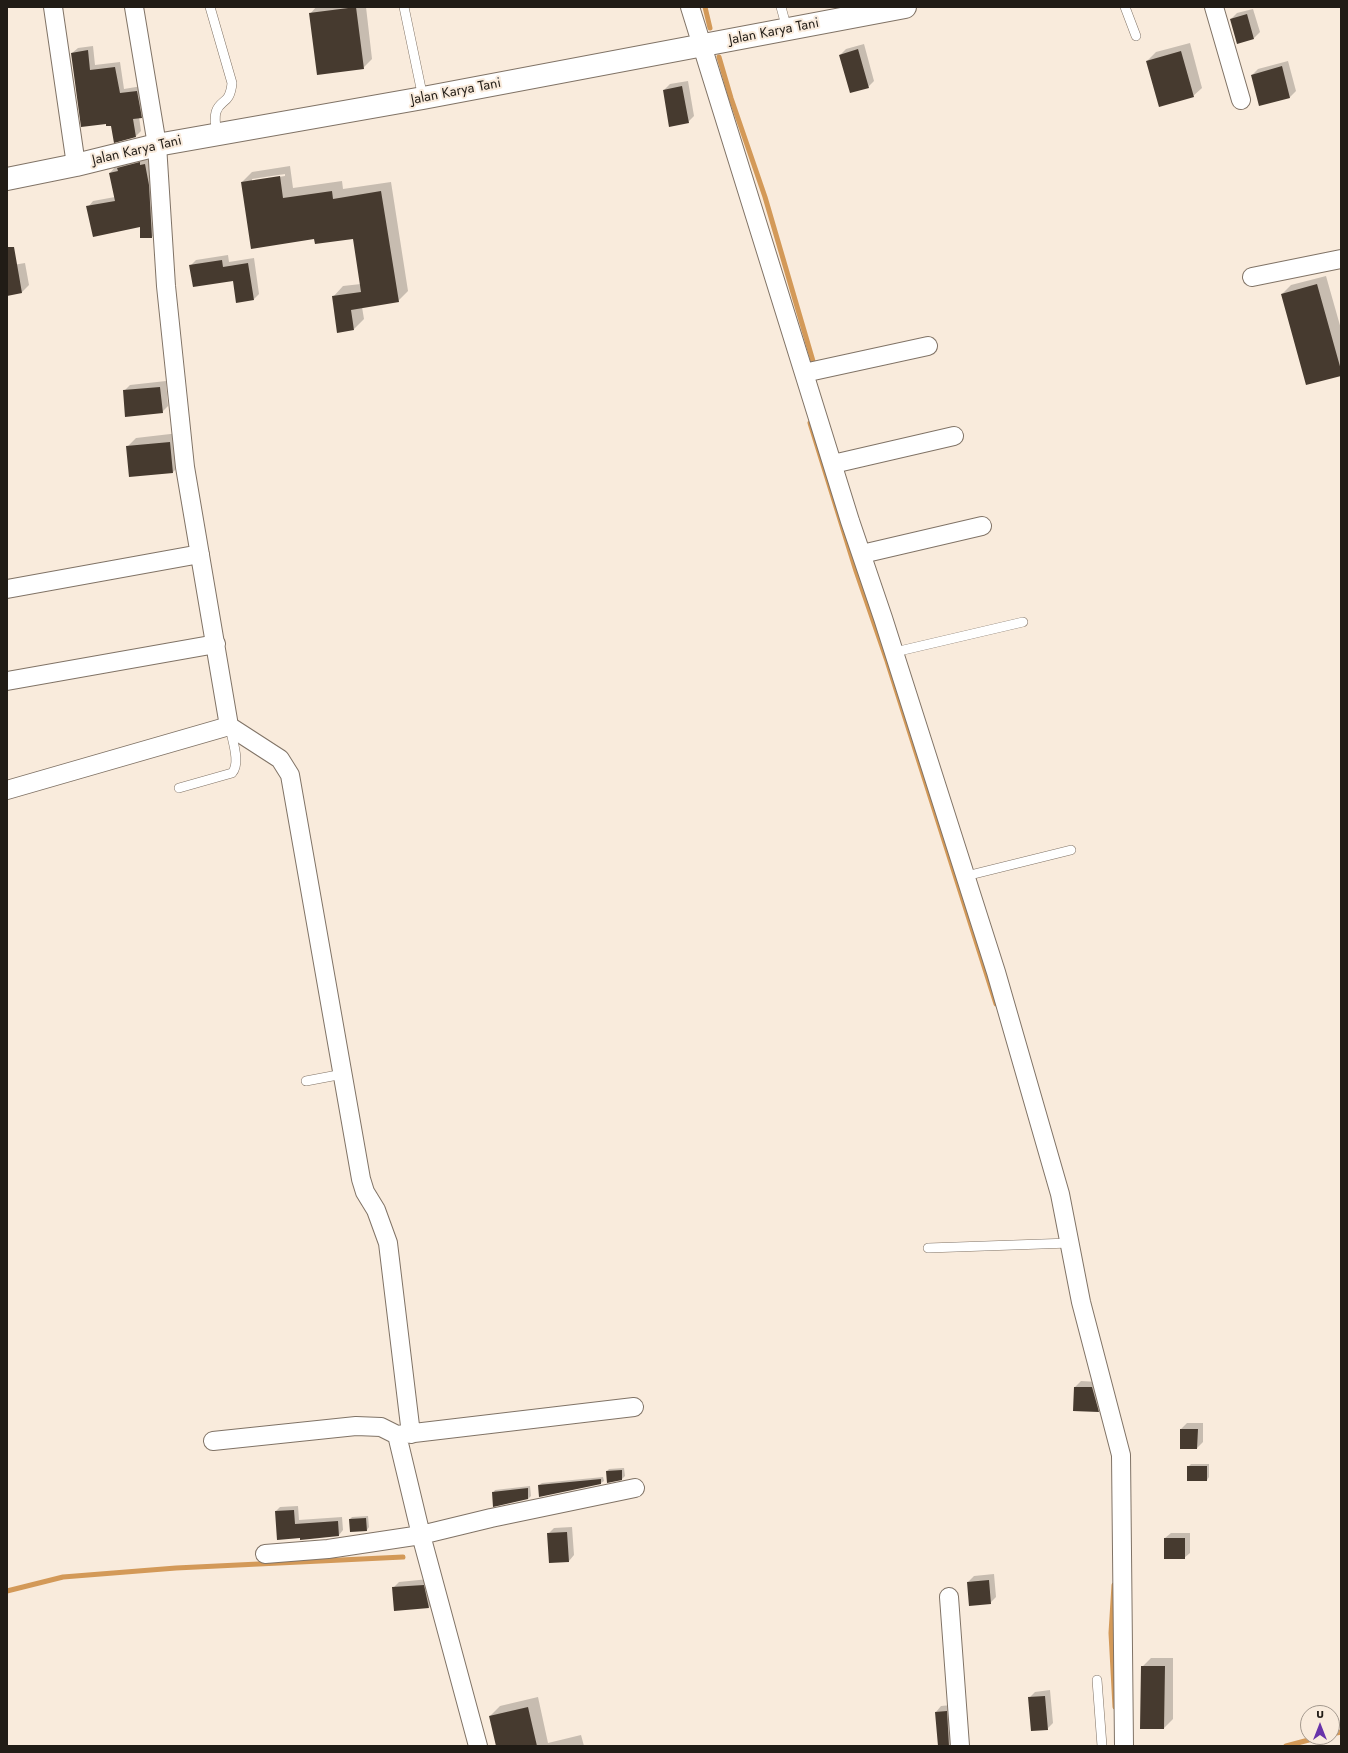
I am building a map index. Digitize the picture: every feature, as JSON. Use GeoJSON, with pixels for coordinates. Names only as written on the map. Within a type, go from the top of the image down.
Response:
{"type":"FeatureCollection","features":[{"type":"Feature","properties":{"kind":"street"},"geometry":{"type":"LineString","coordinates":[[54,7],[76,165]]}},
{"type":"Feature","properties":{"kind":"street"},"geometry":{"type":"LineString","coordinates":[[134,7],[157,145],[168,310],[185,467],[230,726],[280,759],[290,775],[365,1192],[376,1210],[388,1243],[404,1434],[421,1535],[478,1746]]}},
{"type":"Feature","properties":{"kind":"street"},"geometry":{"type":"LineString","coordinates":[[690,7],[804,373],[966,876],[1021,1056],[1060,1194],[1081,1302],[1121,1455],[1124,1746]]}},
{"type":"Feature","properties":{"kind":"street","name":"Jalan Karya Tani"},"geometry":{"type":"LineString","coordinates":[[7,179],[76,165],[157,145],[423,98],[905,7]]}},
{"type":"Feature","properties":{"kind":"street"},"geometry":{"type":"LineString","coordinates":[[1214,7],[1241,100]]}},
{"type":"Feature","properties":{"kind":"street"},"geometry":{"type":"LineString","coordinates":[[1252,277],[1341,259]]}},
{"type":"Feature","properties":{"kind":"street"},"geometry":{"type":"LineString","coordinates":[[804,373],[928,346]]}},
{"type":"Feature","properties":{"kind":"street"},"geometry":{"type":"LineString","coordinates":[[833,464],[954,436]]}},
{"type":"Feature","properties":{"kind":"street"},"geometry":{"type":"LineString","coordinates":[[862,554],[982,526]]}},
{"type":"Feature","properties":{"kind":"street"},"geometry":{"type":"LineString","coordinates":[[7,589],[200,554]]}},
{"type":"Feature","properties":{"kind":"street"},"geometry":{"type":"LineString","coordinates":[[7,681],[216,644]]}},
{"type":"Feature","properties":{"kind":"street"},"geometry":{"type":"LineString","coordinates":[[7,790],[230,726]]}},
{"type":"Feature","properties":{"kind":"street"},"geometry":{"type":"LineString","coordinates":[[213,1441],[356,1426],[381,1427],[404,1434],[634,1407]]}},
{"type":"Feature","properties":{"kind":"street"},"geometry":{"type":"LineString","coordinates":[[265,1554],[328,1549],[421,1535],[491,1518],[635,1488]]}},
{"type":"Feature","properties":{"kind":"street"},"geometry":{"type":"LineString","coordinates":[[949,1597],[960,1746]]}},
{"type":"Feature","properties":{"kind":"lane"},"geometry":{"type":"LineString","coordinates":[[210,7],[232,83],[231,93],[228,99],[218,108],[215,114],[217,135]]}},
{"type":"Feature","properties":{"kind":"lane"},"geometry":{"type":"LineString","coordinates":[[404,7],[423,98]]}},
{"type":"Feature","properties":{"kind":"lane"},"geometry":{"type":"LineString","coordinates":[[781,7],[787,29]]}},
{"type":"Feature","properties":{"kind":"lane"},"geometry":{"type":"LineString","coordinates":[[1125,7],[1136,36]]}},
{"type":"Feature","properties":{"kind":"lane"},"geometry":{"type":"LineString","coordinates":[[894,652],[1023,622]]}},
{"type":"Feature","properties":{"kind":"lane"},"geometry":{"type":"LineString","coordinates":[[179,788],[232,773],[235,769],[236,760],[230,726]]}},
{"type":"Feature","properties":{"kind":"lane"},"geometry":{"type":"LineString","coordinates":[[966,876],[1071,850]]}},
{"type":"Feature","properties":{"kind":"lane"},"geometry":{"type":"LineString","coordinates":[[306,1081],[343,1074]]}},
{"type":"Feature","properties":{"kind":"lane"},"geometry":{"type":"LineString","coordinates":[[928,1248],[1070,1243]]}},
{"type":"Feature","properties":{"kind":"lane"},"geometry":{"type":"LineString","coordinates":[[1097,1680],[1101,1744]]}},
{"type":"Feature","properties":{"kind":"building"},"geometry":{"type":"Polygon","coordinates":[[[356,7],[364,69],[317,75],[309,13],[356,7]]]}},
{"type":"Feature","properties":{"kind":"building"},"geometry":{"type":"Polygon","coordinates":[[[1247,14],[1254,39],[1237,44],[1230,19],[1247,14]]]}},
{"type":"Feature","properties":{"kind":"building"},"geometry":{"type":"Polygon","coordinates":[[[858,49],[869,88],[850,93],[839,55],[858,49]]]}},
{"type":"Feature","properties":{"kind":"building"},"geometry":{"type":"Polygon","coordinates":[[[88,50],[90,70],[115,67],[120,93],[137,91],[142,118],[133,119],[136,137],[114,143],[111,126],[106,126],[106,124],[81,127],[71,53],[88,50]]]}},
{"type":"Feature","properties":{"kind":"building"},"geometry":{"type":"Polygon","coordinates":[[[1181,51],[1194,97],[1159,107],[1146,61],[1181,51]]]}},
{"type":"Feature","properties":{"kind":"building"},"geometry":{"type":"Polygon","coordinates":[[[1282,66],[1290,98],[1259,106],[1251,75],[1282,66]]]}},
{"type":"Feature","properties":{"kind":"building"},"geometry":{"type":"Polygon","coordinates":[[[682,86],[689,123],[669,127],[663,90],[682,86]]]}},
{"type":"Feature","properties":{"kind":"building"},"geometry":{"type":"Polygon","coordinates":[[[140,162],[140,165],[145,164],[149,185],[152,238],[140,238],[140,227],[93,237],[86,206],[115,201],[109,173],[118,171],[117,168],[140,162]]]}},
{"type":"Feature","properties":{"kind":"building"},"geometry":{"type":"Polygon","coordinates":[[[280,176],[283,198],[332,191],[333,199],[381,191],[399,302],[351,310],[354,330],[337,333],[332,296],[361,292],[353,239],[315,244],[314,239],[251,249],[241,182],[280,176]]]}},
{"type":"Feature","properties":{"kind":"building"},"geometry":{"type":"Polygon","coordinates":[[[7,247],[14,247],[22,293],[7,296],[7,247]]]}},
{"type":"Feature","properties":{"kind":"building"},"geometry":{"type":"Polygon","coordinates":[[[222,260],[223,267],[248,263],[254,300],[236,303],[233,281],[193,287],[189,265],[222,260]]]}},
{"type":"Feature","properties":{"kind":"building"},"geometry":{"type":"Polygon","coordinates":[[[1317,284],[1341,370],[1341,376],[1306,385],[1281,294],[1317,284]]]}},
{"type":"Feature","properties":{"kind":"building"},"geometry":{"type":"Polygon","coordinates":[[[160,387],[163,413],[125,417],[123,390],[160,387]]]}},
{"type":"Feature","properties":{"kind":"building"},"geometry":{"type":"Polygon","coordinates":[[[170,442],[173,473],[129,477],[126,446],[170,442]]]}},
{"type":"Feature","properties":{"kind":"building"},"geometry":{"type":"Polygon","coordinates":[[[1074,1387],[1092,1387],[1099,1412],[1073,1411],[1074,1387]]]}},
{"type":"Feature","properties":{"kind":"building"},"geometry":{"type":"Polygon","coordinates":[[[1180,1429],[1198,1429],[1197,1449],[1180,1449],[1180,1429]]]}},
{"type":"Feature","properties":{"kind":"building"},"geometry":{"type":"Polygon","coordinates":[[[1187,1466],[1207,1466],[1207,1481],[1187,1481],[1187,1466]]]}},
{"type":"Feature","properties":{"kind":"building"},"geometry":{"type":"Polygon","coordinates":[[[622,1470],[622,1480],[607,1483],[606,1471],[622,1470]]]}},
{"type":"Feature","properties":{"kind":"building"},"geometry":{"type":"Polygon","coordinates":[[[601,1479],[601,1484],[539,1497],[538,1485],[601,1479]]]}},
{"type":"Feature","properties":{"kind":"building"},"geometry":{"type":"Polygon","coordinates":[[[528,1488],[528,1499],[493,1507],[492,1492],[528,1488]]]}},
{"type":"Feature","properties":{"kind":"building"},"geometry":{"type":"Polygon","coordinates":[[[294,1510],[295,1524],[338,1521],[339,1536],[300,1540],[300,1538],[277,1540],[275,1511],[294,1510]]]}},
{"type":"Feature","properties":{"kind":"building"},"geometry":{"type":"Polygon","coordinates":[[[366,1518],[367,1531],[350,1532],[349,1519],[366,1518]]]}},
{"type":"Feature","properties":{"kind":"building"},"geometry":{"type":"Polygon","coordinates":[[[567,1532],[569,1562],[549,1563],[547,1533],[567,1532]]]}},
{"type":"Feature","properties":{"kind":"building"},"geometry":{"type":"Polygon","coordinates":[[[1164,1538],[1185,1538],[1185,1559],[1164,1559],[1164,1538]]]}},
{"type":"Feature","properties":{"kind":"building"},"geometry":{"type":"Polygon","coordinates":[[[989,1580],[991,1604],[969,1606],[967,1582],[989,1580]]]}},
{"type":"Feature","properties":{"kind":"building"},"geometry":{"type":"Polygon","coordinates":[[[424,1585],[429,1608],[394,1611],[392,1587],[424,1585]]]}},
{"type":"Feature","properties":{"kind":"building"},"geometry":{"type":"Polygon","coordinates":[[[1141,1666],[1165,1666],[1164,1729],[1140,1729],[1141,1666]]]}},
{"type":"Feature","properties":{"kind":"building"},"geometry":{"type":"Polygon","coordinates":[[[1045,1696],[1048,1730],[1031,1731],[1028,1697],[1045,1696]]]}},
{"type":"Feature","properties":{"kind":"building"},"geometry":{"type":"Polygon","coordinates":[[[528,1707],[537,1746],[496,1746],[489,1716],[528,1707]]]}},
{"type":"Feature","properties":{"kind":"building"},"geometry":{"type":"Polygon","coordinates":[[[947,1711],[949,1746],[938,1746],[935,1712],[947,1711]]]}},
{"type":"Feature","properties":{"kind":"waterway"},"geometry":{"type":"LineString","coordinates":[[705,7],[710,28]]}},
{"type":"Feature","properties":{"kind":"waterway"},"geometry":{"type":"LineString","coordinates":[[719,57],[731,98],[765,197],[815,368]]}},
{"type":"Feature","properties":{"kind":"waterway"},"geometry":{"type":"LineString","coordinates":[[810,423],[856,571],[887,661],[996,1004]]}},
{"type":"Feature","properties":{"kind":"waterway"},"geometry":{"type":"LineString","coordinates":[[7,1591],[63,1577],[176,1568],[403,1557]]}},
{"type":"Feature","properties":{"kind":"waterway"},"geometry":{"type":"LineString","coordinates":[[1114,1585],[1111,1633],[1115,1707]]}},
{"type":"Feature","properties":{"kind":"waterway"},"geometry":{"type":"LineString","coordinates":[[1286,1746],[1300,1742]]}}]}
